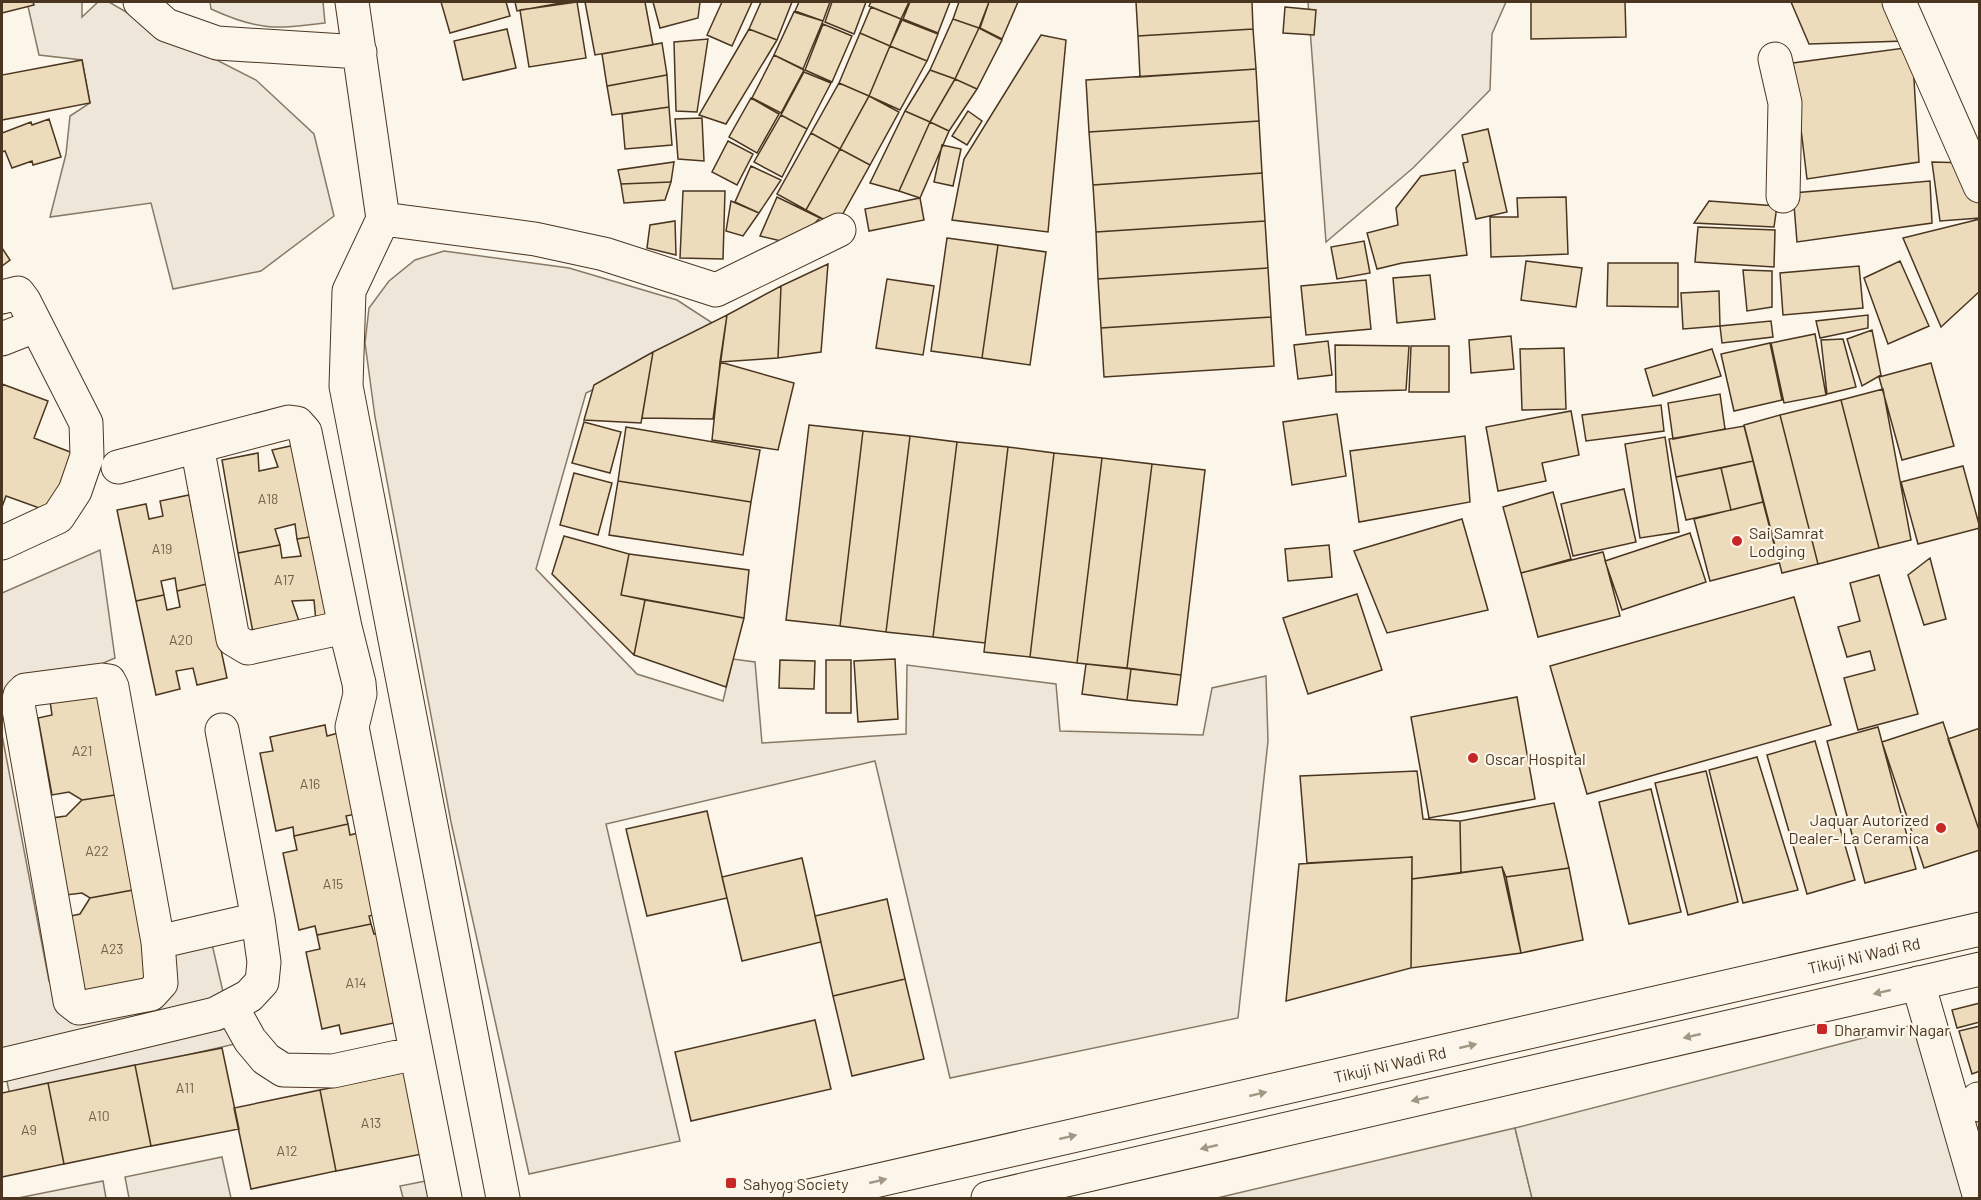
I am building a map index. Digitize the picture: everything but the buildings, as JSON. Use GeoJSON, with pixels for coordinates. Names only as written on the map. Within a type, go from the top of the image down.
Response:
{"type":"FeatureCollection","features":[{"type":"Feature","properties":{"kind":"street"},"geometry":{"type":"LineString","coordinates":[[140,2],[166,25],[217,43],[360,52]]}},
{"type":"Feature","properties":{"kind":"street"},"geometry":{"type":"LineString","coordinates":[[352,2],[383,219],[349,291],[346,386],[503,1198]]}},
{"type":"Feature","properties":{"kind":"street"},"geometry":{"type":"LineString","coordinates":[[1899,2],[1980,186]]}},
{"type":"Feature","properties":{"kind":"street"},"geometry":{"type":"LineString","coordinates":[[1775,59],[1785,103],[1783,196]]}},
{"type":"Feature","properties":{"kind":"street"},"geometry":{"type":"LineString","coordinates":[[383,219],[536,239],[617,256],[716,290],[839,230]]}},
{"type":"Feature","properties":{"kind":"street"},"geometry":{"type":"LineString","coordinates":[[2,297],[18,293],[86,423],[87,456],[75,491],[58,517],[2,543]]}},
{"type":"Feature","properties":{"kind":"street"},"geometry":{"type":"LineString","coordinates":[[2,339],[35,326]]}},
{"type":"Feature","properties":{"kind":"street"},"geometry":{"type":"LineString","coordinates":[[117,467],[289,422],[297,423],[305,432],[360,694],[352,727],[445,1198]]}},
{"type":"Feature","properties":{"kind":"street"},"geometry":{"type":"LineString","coordinates":[[197,446],[233,639],[248,648],[345,627]]}},
{"type":"Feature","properties":{"kind":"street"},"geometry":{"type":"LineString","coordinates":[[109,681],[112,687],[158,942],[161,983],[156,991],[79,1008],[73,1005],[18,704],[20,695],[25,690],[109,681]]}},
{"type":"Feature","properties":{"kind":"street"},"geometry":{"type":"LineString","coordinates":[[2,1065],[215,1014],[249,996],[262,982],[264,962],[258,920],[222,730]]}},
{"type":"Feature","properties":{"kind":"street"},"geometry":{"type":"LineString","coordinates":[[158,942],[258,920]]}},
{"type":"Feature","properties":{"kind":"street","name":"Tikuji Ni Wadi Rd"},"geometry":{"type":"LineString","coordinates":[[800,1198],[1980,929]]}},
{"type":"Feature","properties":{"kind":"street"},"geometry":{"type":"LineString","coordinates":[[988,1198],[1980,969]]}},
{"type":"Feature","properties":{"kind":"street"},"geometry":{"type":"LineString","coordinates":[[1918,983],[1980,1198]]}},
{"type":"Feature","properties":{"kind":"street"},"geometry":{"type":"LineString","coordinates":[[231,1006],[250,1040],[266,1059],[283,1070],[333,1071],[416,1053]]}},
{"type":"Feature","properties":{"kind":"shaded area"},"geometry":{"type":"Polygon","coordinates":[[[27,2],[82,2],[82,17],[98,2],[109,2],[152,27],[256,80],[314,134],[334,216],[261,271],[173,289],[151,203],[50,217],[66,154],[70,116],[90,103],[82,60],[39,55],[27,2]]]}},
{"type":"Feature","properties":{"kind":"shaded area"},"geometry":{"type":"Polygon","coordinates":[[[210,2],[323,2],[325,23],[280,27],[255,25],[211,9],[210,2]]]}},
{"type":"Feature","properties":{"kind":"shaded area"},"geometry":{"type":"Polygon","coordinates":[[[1308,2],[1506,2],[1492,34],[1490,90],[1413,168],[1326,242],[1308,2]]]}},
{"type":"Feature","properties":{"kind":"shaded area"},"geometry":{"type":"Polygon","coordinates":[[[444,251],[569,268],[677,300],[720,328],[586,393],[536,569],[637,674],[723,701],[733,659],[755,662],[762,743],[906,734],[907,665],[1056,684],[1060,731],[1203,735],[1212,688],[1266,676],[1268,741],[1238,1018],[950,1078],[875,761],[606,824],[680,1141],[529,1174],[451,822],[375,417],[365,343],[369,308],[389,281],[415,260],[444,251]]]}},
{"type":"Feature","properties":{"kind":"shaded area"},"geometry":{"type":"Polygon","coordinates":[[[100,550],[115,658],[2,707],[2,593],[100,550]]]}},
{"type":"Feature","properties":{"kind":"shaded area"},"geometry":{"type":"Polygon","coordinates":[[[2,735],[49,981],[212,944],[235,1044],[10,1096],[2,1058],[2,735]]]}},
{"type":"Feature","properties":{"kind":"shaded area"},"geometry":{"type":"Polygon","coordinates":[[[1917,1024],[1967,1198],[1532,1198],[1515,1128],[1917,1024]]]}},
{"type":"Feature","properties":{"kind":"shaded area"},"geometry":{"type":"Polygon","coordinates":[[[1515,1128],[1532,1198],[1217,1198],[1515,1128]]]}},
{"type":"Feature","properties":{"kind":"shaded area"},"geometry":{"type":"Polygon","coordinates":[[[222,1157],[231,1198],[129,1198],[125,1177],[222,1157]]]}},
{"type":"Feature","properties":{"kind":"shaded area"},"geometry":{"type":"Polygon","coordinates":[[[441,1178],[445,1198],[403,1198],[400,1186],[441,1178]]]}},
{"type":"Feature","properties":{"kind":"shaded area"},"geometry":{"type":"Polygon","coordinates":[[[103,1181],[106,1198],[18,1198],[103,1181]]]}},
{"type":"Feature","properties":{"kind":"place","name":"Sai Samrat Lodging"},"geometry":{"type":"Point","coordinates":[1737,541]}},
{"type":"Feature","properties":{"kind":"place","name":"Oscar Hospital"},"geometry":{"type":"Point","coordinates":[1473,758]}},
{"type":"Feature","properties":{"kind":"place","name":"Jaquar Autorized Dealer- La Ceramica"},"geometry":{"type":"Point","coordinates":[1941,828]}},
{"type":"Feature","properties":{"kind":"place","name":"Dharamvir Nagar"},"geometry":{"type":"Point","coordinates":[1822,1029]}},
{"type":"Feature","properties":{"kind":"place","name":"Sahyog Society"},"geometry":{"type":"Point","coordinates":[731,1183]}}]}
